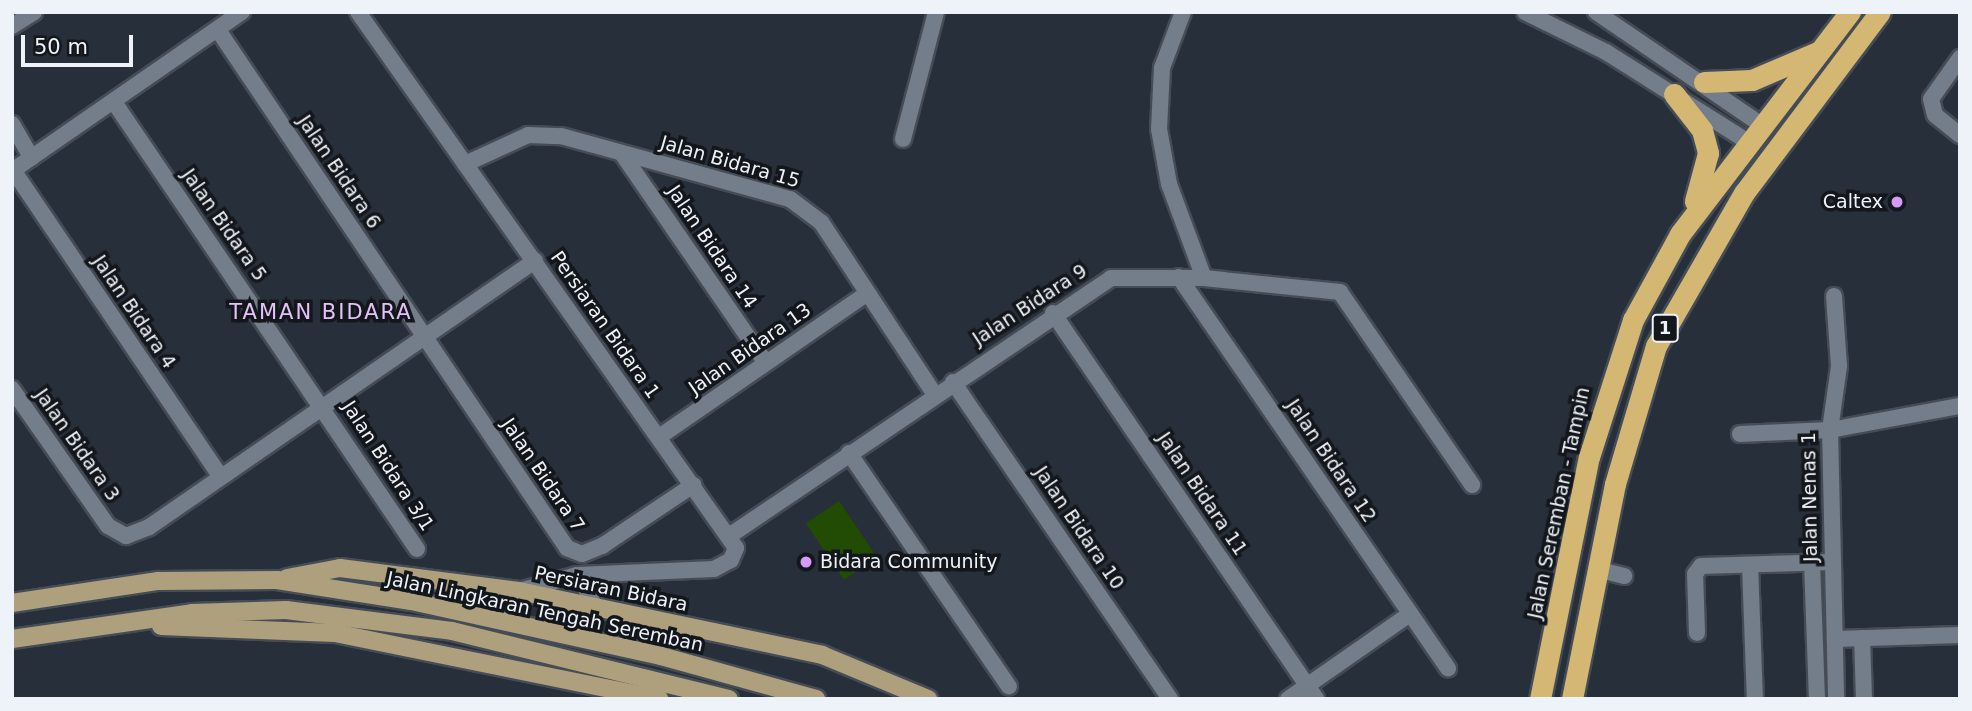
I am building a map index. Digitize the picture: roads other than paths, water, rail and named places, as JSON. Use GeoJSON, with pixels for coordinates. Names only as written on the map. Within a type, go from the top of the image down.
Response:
{"type":"FeatureCollection","features":[{"type":"Feature","properties":{"kind":"highway","name":"Jalan Seremban - Tampin"},"geometry":{"type":"LineString","coordinates":[[1540,699],[1611,376],[1679,234],[1754,133],[1850,12]]}},
{"type":"Feature","properties":{"kind":"highway","name":"1"},"geometry":{"type":"LineString","coordinates":[[1572,699],[1635,402],[1677,303],[1744,193],[1880,12]]}},
{"type":"Feature","properties":{"kind":"highway"},"geometry":{"type":"LineString","coordinates":[[1704,82],[1752,80],[1823,48]]}},
{"type":"Feature","properties":{"kind":"highway"},"geometry":{"type":"LineString","coordinates":[[1674,94],[1702,130],[1708,153],[1703,186],[1679,234]]}},
{"type":"Feature","properties":{"kind":"main road","name":"Persiaran Bidara"},"geometry":{"type":"LineString","coordinates":[[277,580],[341,568],[519,591],[596,610],[822,655],[928,699]]}},
{"type":"Feature","properties":{"kind":"main road","name":"Jalan Lingkaran Tengah Seremban"},"geometry":{"type":"LineString","coordinates":[[12,603],[158,581],[277,580],[411,601],[662,656],[816,699]]}},
{"type":"Feature","properties":{"kind":"main road","name":"Jalan Lingkaran Tengah Seremban"},"geometry":{"type":"LineString","coordinates":[[12,639],[205,613],[355,617],[452,631],[729,699]]}},
{"type":"Feature","properties":{"kind":"main road"},"geometry":{"type":"LineString","coordinates":[[105,625],[335,633],[659,699]]}},
{"type":"Feature","properties":{"kind":"street"},"geometry":{"type":"LineString","coordinates":[[12,26],[34,12]]}},
{"type":"Feature","properties":{"kind":"street"},"geometry":{"type":"LineString","coordinates":[[13,170],[242,12]]}},
{"type":"Feature","properties":{"kind":"street","name":"Persiaran Bidara 1"},"geometry":{"type":"LineString","coordinates":[[358,12],[729,536]]}},
{"type":"Feature","properties":{"kind":"street"},"geometry":{"type":"LineString","coordinates":[[903,139],[936,12]]}},
{"type":"Feature","properties":{"kind":"street"},"geometry":{"type":"LineString","coordinates":[[1184,12],[1162,68],[1159,129],[1169,184],[1204,278]]}},
{"type":"Feature","properties":{"kind":"street"},"geometry":{"type":"LineString","coordinates":[[1525,12],[1674,94],[1754,133]]}},
{"type":"Feature","properties":{"kind":"street"},"geometry":{"type":"LineString","coordinates":[[1596,12],[1704,82],[1754,133]]}},
{"type":"Feature","properties":{"kind":"street","name":"Jalan Bidara 6"},"geometry":{"type":"LineString","coordinates":[[218,30],[425,338]]}},
{"type":"Feature","properties":{"kind":"street"},"geometry":{"type":"LineString","coordinates":[[1960,58],[1932,92],[1931,107],[1960,135]]}},
{"type":"Feature","properties":{"kind":"street","name":"Jalan Bidara 5"},"geometry":{"type":"LineString","coordinates":[[114,102],[323,407]]}},
{"type":"Feature","properties":{"kind":"street"},"geometry":{"type":"LineString","coordinates":[[12,124],[32,158]]}},
{"type":"Feature","properties":{"kind":"street","name":"Jalan Bidara 15"},"geometry":{"type":"LineString","coordinates":[[465,164],[528,135],[561,136],[806,206],[864,295],[935,395]]}},
{"type":"Feature","properties":{"kind":"street","name":"Jalan Bidara 14"},"geometry":{"type":"LineString","coordinates":[[623,155],[766,363]]}},
{"type":"Feature","properties":{"kind":"street","name":"Jalan Bidara 4"},"geometry":{"type":"LineString","coordinates":[[13,170],[221,477]]}},
{"type":"Feature","properties":{"kind":"street"},"geometry":{"type":"LineString","coordinates":[[221,477],[535,261]]}},
{"type":"Feature","properties":{"kind":"street","name":"Jalan Bidara 9"},"geometry":{"type":"LineString","coordinates":[[729,536],[1053,313],[1111,278],[1179,276],[1340,292],[1472,485]]}},
{"type":"Feature","properties":{"kind":"street","name":"Jalan Bidara 12"},"geometry":{"type":"LineString","coordinates":[[1179,276],[1448,670]]}},
{"type":"Feature","properties":{"kind":"street","name":"Jalan Bidara 13"},"geometry":{"type":"LineString","coordinates":[[659,437],[864,295]]}},
{"type":"Feature","properties":{"kind":"street","name":"Jalan Nenas 1"},"geometry":{"type":"LineString","coordinates":[[1834,296],[1839,366],[1830,430],[1836,699]]}},
{"type":"Feature","properties":{"kind":"street","name":"Jalan Bidara 11"},"geometry":{"type":"LineString","coordinates":[[1053,313],[1312,692]]}},
{"type":"Feature","properties":{"kind":"street","name":"Jalan Bidara 7"},"geometry":{"type":"LineString","coordinates":[[425,338],[567,548],[582,554],[602,546],[693,485]]}},
{"type":"Feature","properties":{"kind":"street","name":"Jalan Bidara 10"},"geometry":{"type":"LineString","coordinates":[[953,382],[1170,699]]}},
{"type":"Feature","properties":{"kind":"street","name":"Jalan Bidara 3"},"geometry":{"type":"LineString","coordinates":[[12,389],[108,526],[126,536],[138,533],[221,477]]}},
{"type":"Feature","properties":{"kind":"street"},"geometry":{"type":"LineString","coordinates":[[1740,434],[1830,430],[1960,405]]}},
{"type":"Feature","properties":{"kind":"street","name":"Jalan Bidara 3/1"},"geometry":{"type":"LineString","coordinates":[[323,407],[417,548]]}},
{"type":"Feature","properties":{"kind":"street"},"geometry":{"type":"LineString","coordinates":[[849,453],[1009,687]]}},
{"type":"Feature","properties":{"kind":"street"},"geometry":{"type":"LineString","coordinates":[[519,591],[577,575],[714,569],[731,560],[736,548],[729,536]]}},
{"type":"Feature","properties":{"kind":"street"},"geometry":{"type":"LineString","coordinates":[[1697,634],[1695,574],[1701,566],[1832,562]]}},
{"type":"Feature","properties":{"kind":"street"},"geometry":{"type":"LineString","coordinates":[[1812,563],[1817,699]]}},
{"type":"Feature","properties":{"kind":"street"},"geometry":{"type":"LineString","coordinates":[[1750,565],[1755,699]]}},
{"type":"Feature","properties":{"kind":"street"},"geometry":{"type":"LineString","coordinates":[[1600,570],[1623,576]]}},
{"type":"Feature","properties":{"kind":"street"},"geometry":{"type":"LineString","coordinates":[[596,610],[587,591],[607,574]]}},
{"type":"Feature","properties":{"kind":"street"},"geometry":{"type":"LineString","coordinates":[[1288,699],[1312,692],[1410,614]]}},
{"type":"Feature","properties":{"kind":"street"},"geometry":{"type":"LineString","coordinates":[[1835,639],[1960,635]]}},
{"type":"Feature","properties":{"kind":"street"},"geometry":{"type":"LineString","coordinates":[[1861,638],[1864,699]]}},
{"type":"Feature","properties":{"kind":"place","name":"Caltex"},"geometry":{"type":"Point","coordinates":[1897,202]}},
{"type":"Feature","properties":{"kind":"place","name":"Bidara Community"},"geometry":{"type":"Point","coordinates":[806,562]}},
{"type":"Feature","properties":{"kind":"district","name":"TAMAN BIDARA"},"geometry":{"type":"Point","coordinates":[321,312]}}]}
